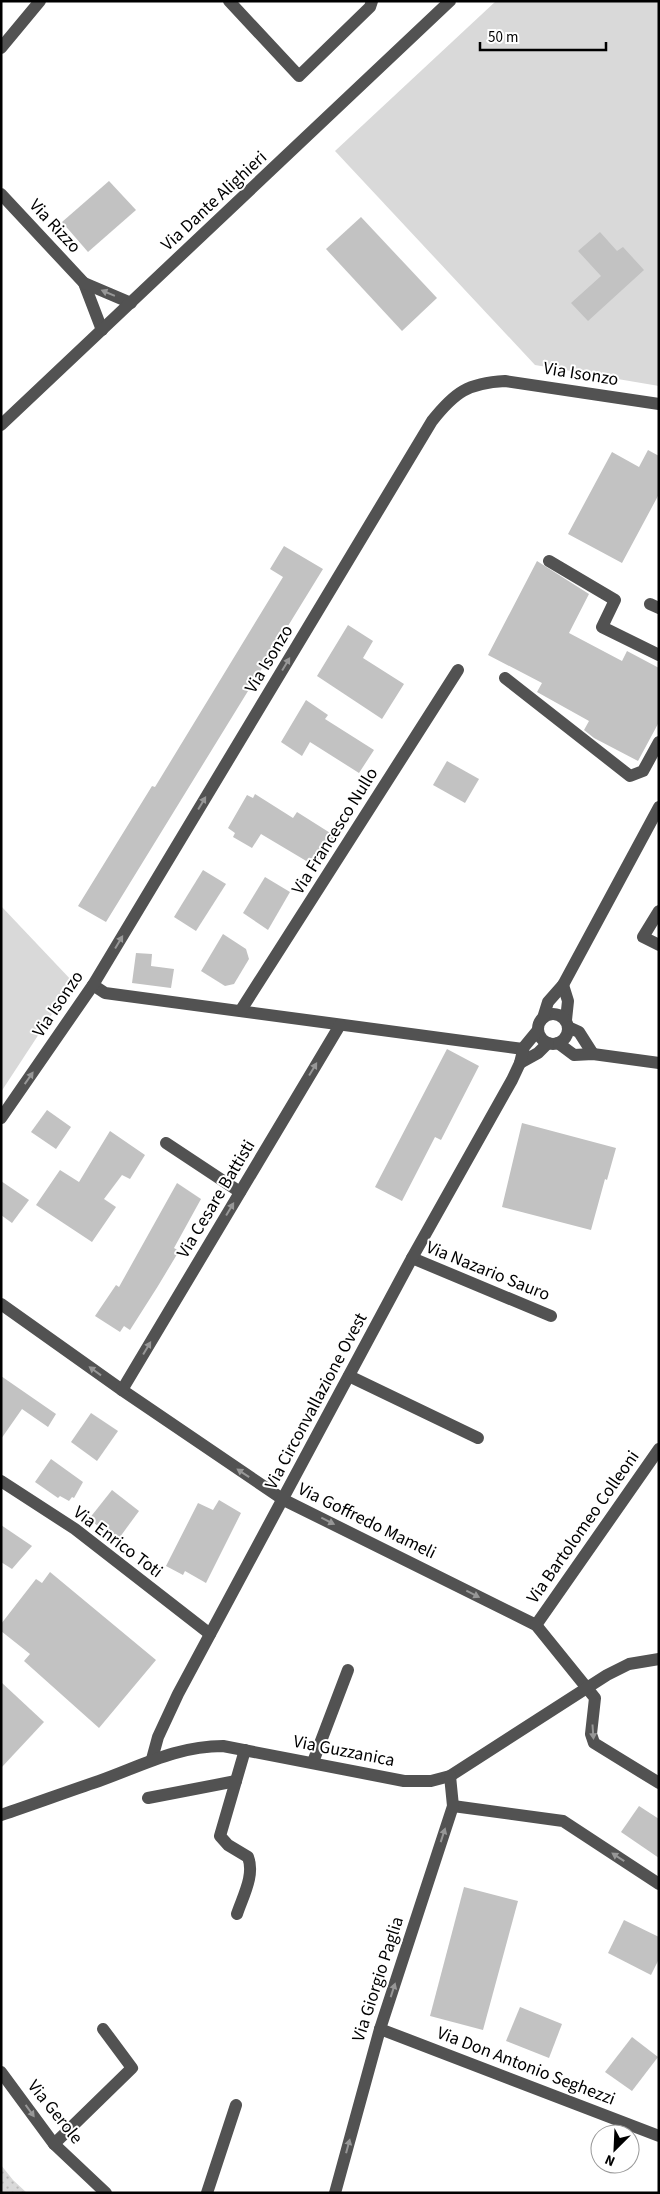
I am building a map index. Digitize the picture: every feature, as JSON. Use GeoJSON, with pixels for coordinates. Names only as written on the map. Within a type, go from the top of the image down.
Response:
{"type":"FeatureCollection","features":[{"type":"Feature","properties":{"kind":"street"},"geometry":{"type":"LineString","coordinates":[[1,48],[40,1]]}},
{"type":"Feature","properties":{"kind":"street"},"geometry":{"type":"LineString","coordinates":[[229,1],[299,76],[370,7],[372,1]]}},
{"type":"Feature","properties":{"kind":"street","name":"Via Dante Alighieri"},"geometry":{"type":"LineString","coordinates":[[1,425],[450,1]]}},
{"type":"Feature","properties":{"kind":"street","name":"Via Rizzo"},"geometry":{"type":"LineString","coordinates":[[1,194],[84,283],[102,330]]}},
{"type":"Feature","properties":{"kind":"street","name":"Via Rizzo"},"geometry":{"type":"LineString","coordinates":[[84,283],[131,303]]}},
{"type":"Feature","properties":{"kind":"street","name":"Via Isonzo"},"geometry":{"type":"LineString","coordinates":[[1,1118],[93,985],[432,421],[447,402],[466,389],[484,382],[505,380],[659,404]]}},
{"type":"Feature","properties":{"kind":"street"},"geometry":{"type":"LineString","coordinates":[[549,561],[615,600],[602,626],[659,655]]}},
{"type":"Feature","properties":{"kind":"street","name":"Via Francesco Nullo"},"geometry":{"type":"LineString","coordinates":[[241,1010],[458,670]]}},
{"type":"Feature","properties":{"kind":"street"},"geometry":{"type":"LineString","coordinates":[[505,678],[630,776],[643,771],[659,742]]}},
{"type":"Feature","properties":{"kind":"street"},"geometry":{"type":"LineString","coordinates":[[658,810],[563,985],[548,1002],[538,1030],[541,1038],[574,1055],[594,1054],[659,1063]]}},
{"type":"Feature","properties":{"kind":"street"},"geometry":{"type":"LineString","coordinates":[[659,911],[643,937],[659,945]]}},
{"type":"Feature","properties":{"kind":"street"},"geometry":{"type":"LineString","coordinates":[[93,985],[105,993],[523,1049]]}},
{"type":"Feature","properties":{"kind":"street"},"geometry":{"type":"LineString","coordinates":[[553,1043],[566,1036],[568,1001],[563,985]]}},
{"type":"Feature","properties":{"kind":"street"},"geometry":{"type":"LineString","coordinates":[[543,1018],[555,1014],[579,1032],[594,1054]]}},
{"type":"Feature","properties":{"kind":"street","name":"Via Cesare Battisti"},"geometry":{"type":"LineString","coordinates":[[122,1390],[340,1025]]}},
{"type":"Feature","properties":{"kind":"street","name":"Via Circonvallazione Ovest"},"geometry":{"type":"LineString","coordinates":[[152,1759],[158,1737],[210,1634],[284,1500],[412,1258],[520,1063],[523,1049],[538,1030]]}},
{"type":"Feature","properties":{"kind":"street","name":"Via Circonvallazione Ovest"},"geometry":{"type":"LineString","coordinates":[[520,1063],[553,1043]]}},
{"type":"Feature","properties":{"kind":"street"},"geometry":{"type":"LineString","coordinates":[[166,1144],[240,1192]]}},
{"type":"Feature","properties":{"kind":"street","name":"Via Nazario Sauro"},"geometry":{"type":"LineString","coordinates":[[412,1258],[551,1316]]}},
{"type":"Feature","properties":{"kind":"street","name":"Via Goffredo Mameli"},"geometry":{"type":"LineString","coordinates":[[1,1304],[122,1390],[284,1500],[536,1625],[595,1698],[591,1734],[594,1743],[659,1783]]}},
{"type":"Feature","properties":{"kind":"street"},"geometry":{"type":"LineString","coordinates":[[349,1376],[478,1438]]}},
{"type":"Feature","properties":{"kind":"street","name":"Via Bartolomeo Colleoni"},"geometry":{"type":"LineString","coordinates":[[536,1625],[659,1449]]}},
{"type":"Feature","properties":{"kind":"street","name":"Via Enrico Toti"},"geometry":{"type":"LineString","coordinates":[[1,1481],[75,1529],[210,1634]]}},
{"type":"Feature","properties":{"kind":"street","name":"Via Guzzanica"},"geometry":{"type":"LineString","coordinates":[[1,1815],[100,1780],[152,1759],[205,1746],[223,1746],[404,1781],[431,1781],[450,1776],[585,1688],[629,1664],[659,1659]]}},
{"type":"Feature","properties":{"kind":"street"},"geometry":{"type":"LineString","coordinates":[[313,1762],[348,1670]]}},
{"type":"Feature","properties":{"kind":"street"},"geometry":{"type":"LineString","coordinates":[[237,1914],[251,1871],[250,1862],[248,1857],[228,1845],[220,1836],[245,1750]]}},
{"type":"Feature","properties":{"kind":"street","name":"Via Giorgio Paglia"},"geometry":{"type":"LineString","coordinates":[[335,2193],[380,2029],[453,1806],[450,1776]]}},
{"type":"Feature","properties":{"kind":"street"},"geometry":{"type":"LineString","coordinates":[[148,1798],[236,1781]]}},
{"type":"Feature","properties":{"kind":"street"},"geometry":{"type":"LineString","coordinates":[[453,1806],[563,1821],[659,1884]]}},
{"type":"Feature","properties":{"kind":"street"},"geometry":{"type":"LineString","coordinates":[[54,2144],[132,2068],[103,2029]]}},
{"type":"Feature","properties":{"kind":"street","name":"Via Don Antonio Seghezzi"},"geometry":{"type":"LineString","coordinates":[[380,2029],[659,2136]]}},
{"type":"Feature","properties":{"kind":"street","name":"Via Gerole"},"geometry":{"type":"LineString","coordinates":[[1,2072],[54,2144],[106,2193]]}},
{"type":"Feature","properties":{"kind":"street"},"geometry":{"type":"LineString","coordinates":[[206,2193],[236,2105]]}},
{"type":"Feature","properties":{"kind":"shaded area"},"geometry":{"type":"Polygon","coordinates":[[[496,1],[659,1],[659,386],[535,365],[335,151],[496,1]]]}},
{"type":"Feature","properties":{"kind":"shaded area"},"geometry":{"type":"Polygon","coordinates":[[[1,906],[73,982],[1,1092],[1,906]]]}},
{"type":"Feature","properties":{"kind":"shaded area"},"geometry":{"type":"Polygon","coordinates":[[[1,2165],[13,2180],[27,2193],[1,2193],[1,2165]]]}},
{"type":"Feature","properties":{"kind":"building"},"geometry":{"type":"Polygon","coordinates":[[[109,181],[136,210],[88,252],[62,222],[109,181]]]}},
{"type":"Feature","properties":{"kind":"building"},"geometry":{"type":"Polygon","coordinates":[[[361,217],[437,298],[402,331],[326,249],[361,217]]]}},
{"type":"Feature","properties":{"kind":"building"},"geometry":{"type":"Polygon","coordinates":[[[600,232],[617,251],[623,247],[644,270],[588,321],[571,303],[601,276],[578,251],[600,232]]]}},
{"type":"Feature","properties":{"kind":"building"},"geometry":{"type":"Polygon","coordinates":[[[648,450],[659,456],[659,494],[622,563],[568,534],[612,452],[639,467],[648,450]]]}},
{"type":"Feature","properties":{"kind":"building"},"geometry":{"type":"Polygon","coordinates":[[[284,546],[323,569],[106,922],[78,906],[152,786],[155,787],[283,577],[270,569],[284,546]]]}},
{"type":"Feature","properties":{"kind":"building"},"geometry":{"type":"Polygon","coordinates":[[[537,561],[589,594],[569,633],[622,661],[627,651],[659,668],[659,722],[638,761],[594,738],[584,730],[589,721],[537,692],[542,683],[488,655],[537,561]]]}},
{"type":"Feature","properties":{"kind":"building"},"geometry":{"type":"Polygon","coordinates":[[[348,625],[373,641],[363,658],[404,684],[382,719],[317,676],[348,625]]]}},
{"type":"Feature","properties":{"kind":"building"},"geometry":{"type":"Polygon","coordinates":[[[306,700],[328,715],[325,719],[374,750],[359,773],[310,742],[302,756],[281,742],[306,700]]]}},
{"type":"Feature","properties":{"kind":"building"},"geometry":{"type":"Polygon","coordinates":[[[447,761],[479,779],[465,803],[433,785],[447,761]]]}},
{"type":"Feature","properties":{"kind":"building"},"geometry":{"type":"Polygon","coordinates":[[[255,794],[293,818],[297,812],[335,836],[317,862],[311,858],[308,862],[261,834],[252,848],[233,837],[235,833],[228,828],[247,795],[253,798],[255,794]]]}},
{"type":"Feature","properties":{"kind":"building"},"geometry":{"type":"Polygon","coordinates":[[[203,870],[226,884],[196,931],[174,917],[203,870]]]}},
{"type":"Feature","properties":{"kind":"building"},"geometry":{"type":"Polygon","coordinates":[[[265,877],[290,892],[268,930],[243,913],[265,877]]]}},
{"type":"Feature","properties":{"kind":"building"},"geometry":{"type":"Polygon","coordinates":[[[223,934],[246,949],[249,959],[234,984],[225,986],[201,971],[223,934]]]}},
{"type":"Feature","properties":{"kind":"building"},"geometry":{"type":"Polygon","coordinates":[[[136,953],[152,954],[151,966],[174,969],[171,988],[132,983],[136,953]]]}},
{"type":"Feature","properties":{"kind":"building"},"geometry":{"type":"Polygon","coordinates":[[[447,1049],[479,1066],[441,1140],[435,1137],[402,1201],[375,1187],[447,1049]]]}},
{"type":"Feature","properties":{"kind":"building"},"geometry":{"type":"Polygon","coordinates":[[[47,1110],[71,1127],[56,1149],[31,1132],[47,1110]]]}},
{"type":"Feature","properties":{"kind":"building"},"geometry":{"type":"Polygon","coordinates":[[[522,1123],[616,1148],[591,1230],[502,1207],[522,1123]]]}},
{"type":"Feature","properties":{"kind":"building"},"geometry":{"type":"Polygon","coordinates":[[[110,1131],[145,1155],[130,1179],[122,1175],[104,1199],[116,1207],[92,1242],[36,1205],[60,1170],[79,1182],[110,1131]]]}},
{"type":"Feature","properties":{"kind":"building"},"geometry":{"type":"Polygon","coordinates":[[[1,1181],[29,1200],[12,1223],[1,1215],[1,1181]]]}},
{"type":"Feature","properties":{"kind":"building"},"geometry":{"type":"Polygon","coordinates":[[[177,1183],[201,1199],[174,1248],[179,1251],[158,1286],[130,1330],[124,1326],[120,1332],[95,1316],[116,1285],[119,1287],[177,1183]]]}},
{"type":"Feature","properties":{"kind":"building"},"geometry":{"type":"Polygon","coordinates":[[[1,1376],[56,1414],[48,1427],[22,1409],[1,1439],[1,1376]]]}},
{"type":"Feature","properties":{"kind":"building"},"geometry":{"type":"Polygon","coordinates":[[[91,1413],[118,1431],[97,1461],[71,1442],[91,1413]]]}},
{"type":"Feature","properties":{"kind":"building"},"geometry":{"type":"Polygon","coordinates":[[[51,1459],[83,1482],[74,1498],[72,1497],[69,1501],[60,1496],[58,1498],[35,1482],[51,1459]]]}},
{"type":"Feature","properties":{"kind":"building"},"geometry":{"type":"Polygon","coordinates":[[[112,1490],[139,1511],[117,1541],[89,1519],[112,1490]]]}},
{"type":"Feature","properties":{"kind":"building"},"geometry":{"type":"Polygon","coordinates":[[[219,1500],[241,1513],[206,1583],[185,1571],[183,1575],[166,1566],[198,1503],[213,1510],[219,1500]]]}},
{"type":"Feature","properties":{"kind":"building"},"geometry":{"type":"Polygon","coordinates":[[[1,1525],[32,1546],[12,1569],[1,1562],[1,1525]]]}},
{"type":"Feature","properties":{"kind":"building"},"geometry":{"type":"Polygon","coordinates":[[[50,1572],[156,1660],[99,1728],[24,1661],[30,1654],[1,1631],[1,1624],[36,1579],[42,1583],[50,1572]]]}},
{"type":"Feature","properties":{"kind":"building"},"geometry":{"type":"Polygon","coordinates":[[[1,1682],[44,1722],[1,1768],[1,1682]]]}},
{"type":"Feature","properties":{"kind":"building"},"geometry":{"type":"Polygon","coordinates":[[[639,1806],[659,1819],[659,1858],[621,1832],[639,1806]]]}},
{"type":"Feature","properties":{"kind":"building"},"geometry":{"type":"Polygon","coordinates":[[[464,1887],[518,1901],[483,2030],[430,2016],[464,1887]]]}},
{"type":"Feature","properties":{"kind":"building"},"geometry":{"type":"Polygon","coordinates":[[[624,1920],[659,1937],[659,1959],[651,1975],[608,1953],[624,1920]]]}},
{"type":"Feature","properties":{"kind":"building"},"geometry":{"type":"Polygon","coordinates":[[[520,2007],[562,2024],[549,2058],[506,2041],[520,2007]]]}},
{"type":"Feature","properties":{"kind":"building"},"geometry":{"type":"Polygon","coordinates":[[[632,2037],[658,2057],[632,2091],[605,2072],[632,2037]]]}}]}
